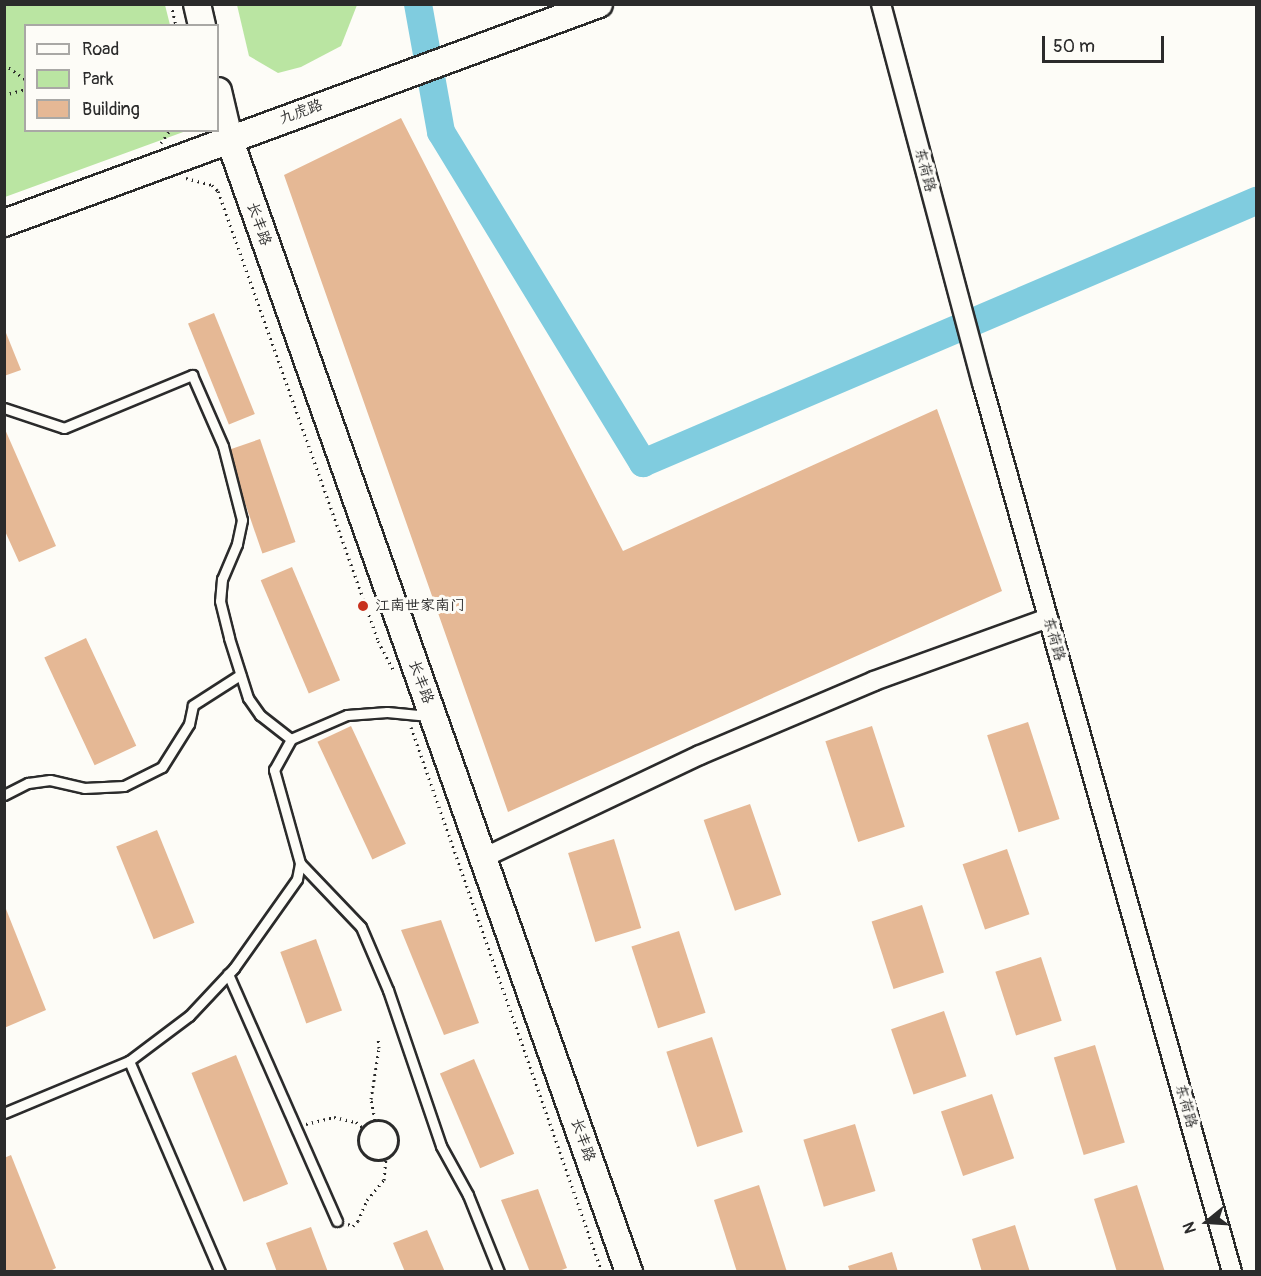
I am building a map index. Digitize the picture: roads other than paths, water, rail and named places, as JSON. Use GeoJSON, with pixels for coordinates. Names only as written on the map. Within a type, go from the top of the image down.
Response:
{"type":"FeatureCollection","features":[{"type":"Feature","properties":{"kind":"street"},"geometry":{"type":"LineString","coordinates":[[197,4],[202,24]]}},
{"type":"Feature","properties":{"kind":"street","name":"九虎路"},"geometry":{"type":"LineString","coordinates":[[4,223],[229,138],[599,4]]}},
{"type":"Feature","properties":{"kind":"street","name":"东荷路"},"geometry":{"type":"LineString","coordinates":[[881,4],[982,383],[1232,1272]]}},
{"type":"Feature","properties":{"kind":"street","name":"长丰路"},"geometry":{"type":"LineString","coordinates":[[219,95],[229,138],[421,715],[483,858],[629,1272]]}},
{"type":"Feature","properties":{"kind":"street"},"geometry":{"type":"LineString","coordinates":[[483,858],[700,755],[874,681],[1048,618]]}},
{"type":"Feature","properties":{"kind":"lane"},"geometry":{"type":"LineString","coordinates":[[4,408],[64,428],[192,375],[223,446],[242,520],[237,544],[222,579],[220,601],[240,675],[248,698],[260,715],[291,739]]}},
{"type":"Feature","properties":{"kind":"lane"},"geometry":{"type":"LineString","coordinates":[[4,795],[28,783],[50,780],[84,788],[124,786],[162,767],[189,724],[193,705],[240,675]]}},
{"type":"Feature","properties":{"kind":"lane"},"geometry":{"type":"LineString","coordinates":[[4,1113],[129,1060],[189,1016],[228,974],[297,879],[300,863],[274,770],[291,739],[347,715],[421,715]]}},
{"type":"Feature","properties":{"kind":"lane"},"geometry":{"type":"LineString","coordinates":[[300,863],[362,927],[388,990],[441,1146],[468,1195],[499,1272]]}},
{"type":"Feature","properties":{"kind":"lane"},"geometry":{"type":"LineString","coordinates":[[228,974],[337,1221]]}},
{"type":"Feature","properties":{"kind":"lane"},"geometry":{"type":"LineString","coordinates":[[129,1060],[220,1272]]}},
{"type":"Feature","properties":{"kind":"waterway"},"geometry":{"type":"LineString","coordinates":[[418,4],[441,132],[643,463],[1256,201]]}},
{"type":"Feature","properties":{"kind":"place","name":"江南世家南门"},"geometry":{"type":"Point","coordinates":[363,606]}}]}
